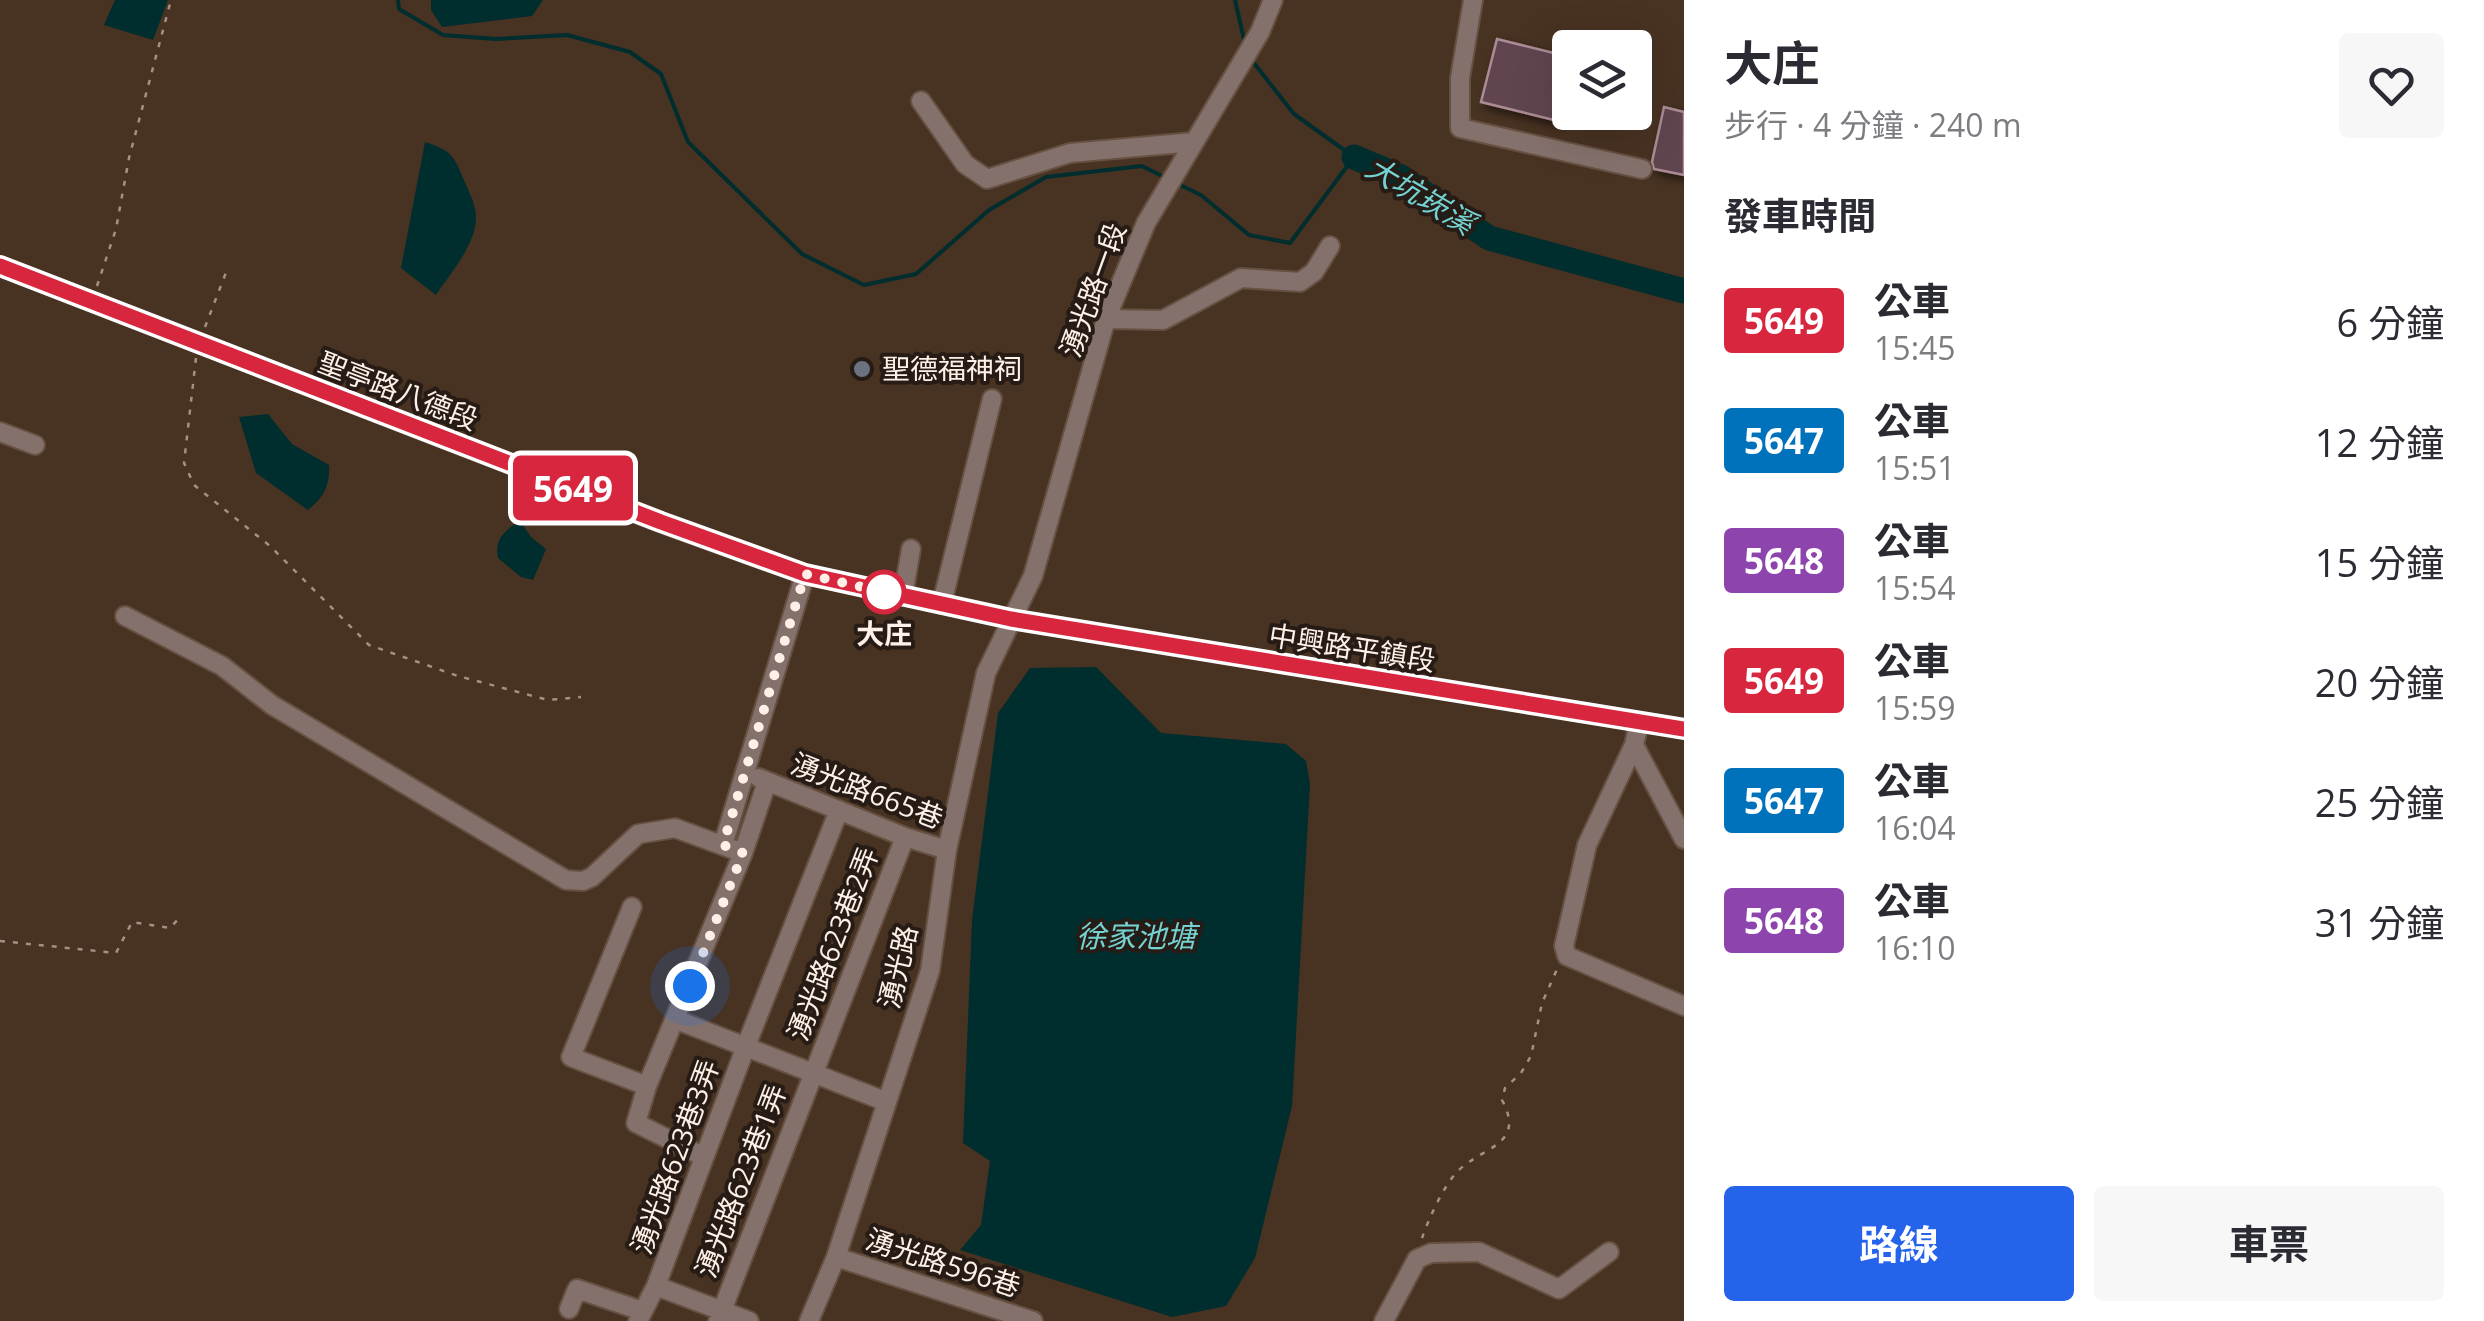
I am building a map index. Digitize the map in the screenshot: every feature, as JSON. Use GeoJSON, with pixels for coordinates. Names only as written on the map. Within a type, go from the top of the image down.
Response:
{"type":"FeatureCollection","features":[{"type":"Feature","properties":{"kind":"street","name":"湧光路一段"},"geometry":{"type":"LineString","coordinates":[[1011,619],[1033,576],[1106,319],[1146,224],[1260,32],[1273,0]]}},
{"type":"Feature","properties":{"kind":"street"},"geometry":{"type":"LineString","coordinates":[[1474,0],[1460,78],[1460,128],[1642,169]]}},
{"type":"Feature","properties":{"kind":"street"},"geometry":{"type":"LineString","coordinates":[[922,101],[965,164],[987,179],[1070,153],[1194,142]]}},
{"type":"Feature","properties":{"kind":"street"},"geometry":{"type":"LineString","coordinates":[[1106,319],[1163,320],[1241,278],[1300,282],[1314,272],[1330,246]]}},
{"type":"Feature","properties":{"kind":"street","name":"聖亭路八德段"},"geometry":{"type":"LineString","coordinates":[[0,266],[805,574],[1011,619]]}},
{"type":"Feature","properties":{"kind":"street"},"geometry":{"type":"LineString","coordinates":[[942,603],[992,399]]}},
{"type":"Feature","properties":{"kind":"street"},"geometry":{"type":"LineString","coordinates":[[0,432],[35,446]]}},
{"type":"Feature","properties":{"kind":"street"},"geometry":{"type":"LineString","coordinates":[[903,596],[911,549]]}},
{"type":"Feature","properties":{"kind":"street"},"geometry":{"type":"LineString","coordinates":[[723,845],[805,574]]}},
{"type":"Feature","properties":{"kind":"street"},"geometry":{"type":"LineString","coordinates":[[124,616],[222,666],[272,705],[566,880],[592,877],[638,834],[676,828],[743,853]]}},
{"type":"Feature","properties":{"kind":"street","name":"中興路平鎮段"},"geometry":{"type":"LineString","coordinates":[[1011,619],[1639,724],[1684,728]]}},
{"type":"Feature","properties":{"kind":"street","name":"湧光路"},"geometry":{"type":"LineString","coordinates":[[809,1321],[836,1257],[930,970],[947,850],[986,673],[1011,619]]}},
{"type":"Feature","properties":{"kind":"street"},"geometry":{"type":"LineString","coordinates":[[1639,724],[1634,745],[1588,845],[1564,946],[1567,956],[1684,1006]]}},
{"type":"Feature","properties":{"kind":"street"},"geometry":{"type":"LineString","coordinates":[[1634,745],[1684,839]]}},
{"type":"Feature","properties":{"kind":"street","name":"湧光路665巷"},"geometry":{"type":"LineString","coordinates":[[744,773],[904,837],[947,850]]}},
{"type":"Feature","properties":{"kind":"street"},"geometry":{"type":"LineString","coordinates":[[704,1156],[636,1123],[647,1086],[677,1020],[768,782]]}},
{"type":"Feature","properties":{"kind":"street","name":"湧光路623巷3弄"},"geometry":{"type":"LineString","coordinates":[[640,1316],[656,1286],[839,810]]}},
{"type":"Feature","properties":{"kind":"street","name":"湧光路623巷2弄"},"geometry":{"type":"LineString","coordinates":[[812,1072],[904,837]]}},
{"type":"Feature","properties":{"kind":"street"},"geometry":{"type":"LineString","coordinates":[[632,907],[571,1057],[647,1086]]}},
{"type":"Feature","properties":{"kind":"street"},"geometry":{"type":"LineString","coordinates":[[677,1020],[887,1102]]}},
{"type":"Feature","properties":{"kind":"street","name":"湧光路623巷1弄"},"geometry":{"type":"LineString","coordinates":[[720,1315],[812,1072]]}},
{"type":"Feature","properties":{"kind":"street"},"geometry":{"type":"LineString","coordinates":[[1384,1321],[1417,1258],[1431,1253],[1479,1252],[1558,1289],[1609,1252]]}},
{"type":"Feature","properties":{"kind":"street","name":"湧光路596巷"},"geometry":{"type":"LineString","coordinates":[[836,1257],[1033,1321]]}},
{"type":"Feature","properties":{"kind":"street"},"geometry":{"type":"LineString","coordinates":[[656,1286],[720,1315],[750,1321]]}},
{"type":"Feature","properties":{"kind":"street"},"geometry":{"type":"LineString","coordinates":[[569,1309],[576,1289],[640,1316]]}},
{"type":"Feature","properties":{"kind":"path"},"geometry":{"type":"LineString","coordinates":[[92,301],[116,229],[129,158],[171,0]]}},
{"type":"Feature","properties":{"kind":"path"},"geometry":{"type":"LineString","coordinates":[[227,270],[198,342],[184,463],[194,485],[270,546],[369,645],[458,676],[548,700],[582,697]]}},
{"type":"Feature","properties":{"kind":"path"},"geometry":{"type":"LineString","coordinates":[[0,942],[116,953],[132,922],[170,928],[182,915]]}},
{"type":"Feature","properties":{"kind":"path"},"geometry":{"type":"LineString","coordinates":[[1417,1258],[1423,1234],[1455,1175],[1505,1138],[1510,1129],[1511,1119],[1502,1100],[1505,1088],[1530,1056],[1542,1003],[1567,956]]}},
{"type":"Feature","properties":{"kind":"water"},"geometry":{"type":"Polygon","coordinates":[[[115,0],[168,0],[153,40],[104,25],[115,0]]]}},
{"type":"Feature","properties":{"kind":"water"},"geometry":{"type":"Polygon","coordinates":[[[431,0],[543,0],[532,16],[442,27],[431,10],[431,0]]]}},
{"type":"Feature","properties":{"kind":"water"},"geometry":{"type":"Polygon","coordinates":[[[425,142],[453,158],[473,201],[476,220],[470,243],[436,295],[401,268],[425,142]]]}},
{"type":"Feature","properties":{"kind":"water"},"geometry":{"type":"Polygon","coordinates":[[[268,414],[292,444],[329,465],[325,491],[308,510],[256,473],[239,417],[268,414]]]}},
{"type":"Feature","properties":{"kind":"water"},"geometry":{"type":"Polygon","coordinates":[[[520,521],[546,549],[533,580],[521,577],[498,558],[502,536],[520,521]]]}},
{"type":"Feature","properties":{"kind":"water","name":"徐家池塘"},"geometry":{"type":"Polygon","coordinates":[[[1096,667],[1161,733],[1286,744],[1306,761],[1310,784],[1292,1106],[1255,1258],[1226,1306],[1172,1317],[960,1250],[981,1225],[990,1161],[963,1143],[972,920],[998,713],[1030,668],[1096,667]]]}},
{"type":"Feature","properties":{"kind":"building"},"geometry":{"type":"Polygon","coordinates":[[[1497,39],[1552,53],[1552,120],[1481,102],[1497,39]]]}},
{"type":"Feature","properties":{"kind":"building"},"geometry":{"type":"Polygon","coordinates":[[[1664,107],[1684,112],[1684,175],[1654,169],[1652,162],[1664,107]]]}},
{"type":"Feature","properties":{"kind":"waterway"},"geometry":{"type":"LineString","coordinates":[[398,0],[399,9],[443,35],[496,39],[567,35],[630,52],[661,74],[688,142],[802,254],[864,285],[916,274],[989,210],[1046,177],[1142,166],[1168,179]]}},
{"type":"Feature","properties":{"kind":"waterway","name":"大坑崁溪"},"geometry":{"type":"LineString","coordinates":[[1235,0],[1245,44]]}},
{"type":"Feature","properties":{"kind":"waterway"},"geometry":{"type":"LineString","coordinates":[[1176,183],[1201,195],[1249,235],[1290,243],[1354,157],[1294,114],[1250,58]]}},
{"type":"Feature","properties":{"kind":"waterway","name":"大坑崁溪"},"geometry":{"type":"LineString","coordinates":[[1354,157],[1401,177],[1489,238],[1684,291]]}},
{"type":"Feature","properties":{"kind":"bus line","name":"5649"},"geometry":{"type":"LineString","coordinates":[[0,266],[805,574],[1011,619],[1684,729]]}},
{"type":"Feature","properties":{"kind":"place","name":"聖德福神祠"},"geometry":{"type":"Point","coordinates":[862,369]}},
{"type":"Feature","properties":{"kind":"place","name":"大庄"},"geometry":{"type":"Point","coordinates":[884,592]}},
{"type":"Feature","properties":{"kind":"route"},"geometry":{"type":"LineString","coordinates":[[690,986],[743,853],[723,845],[805,574],[884,592]]}}]}
